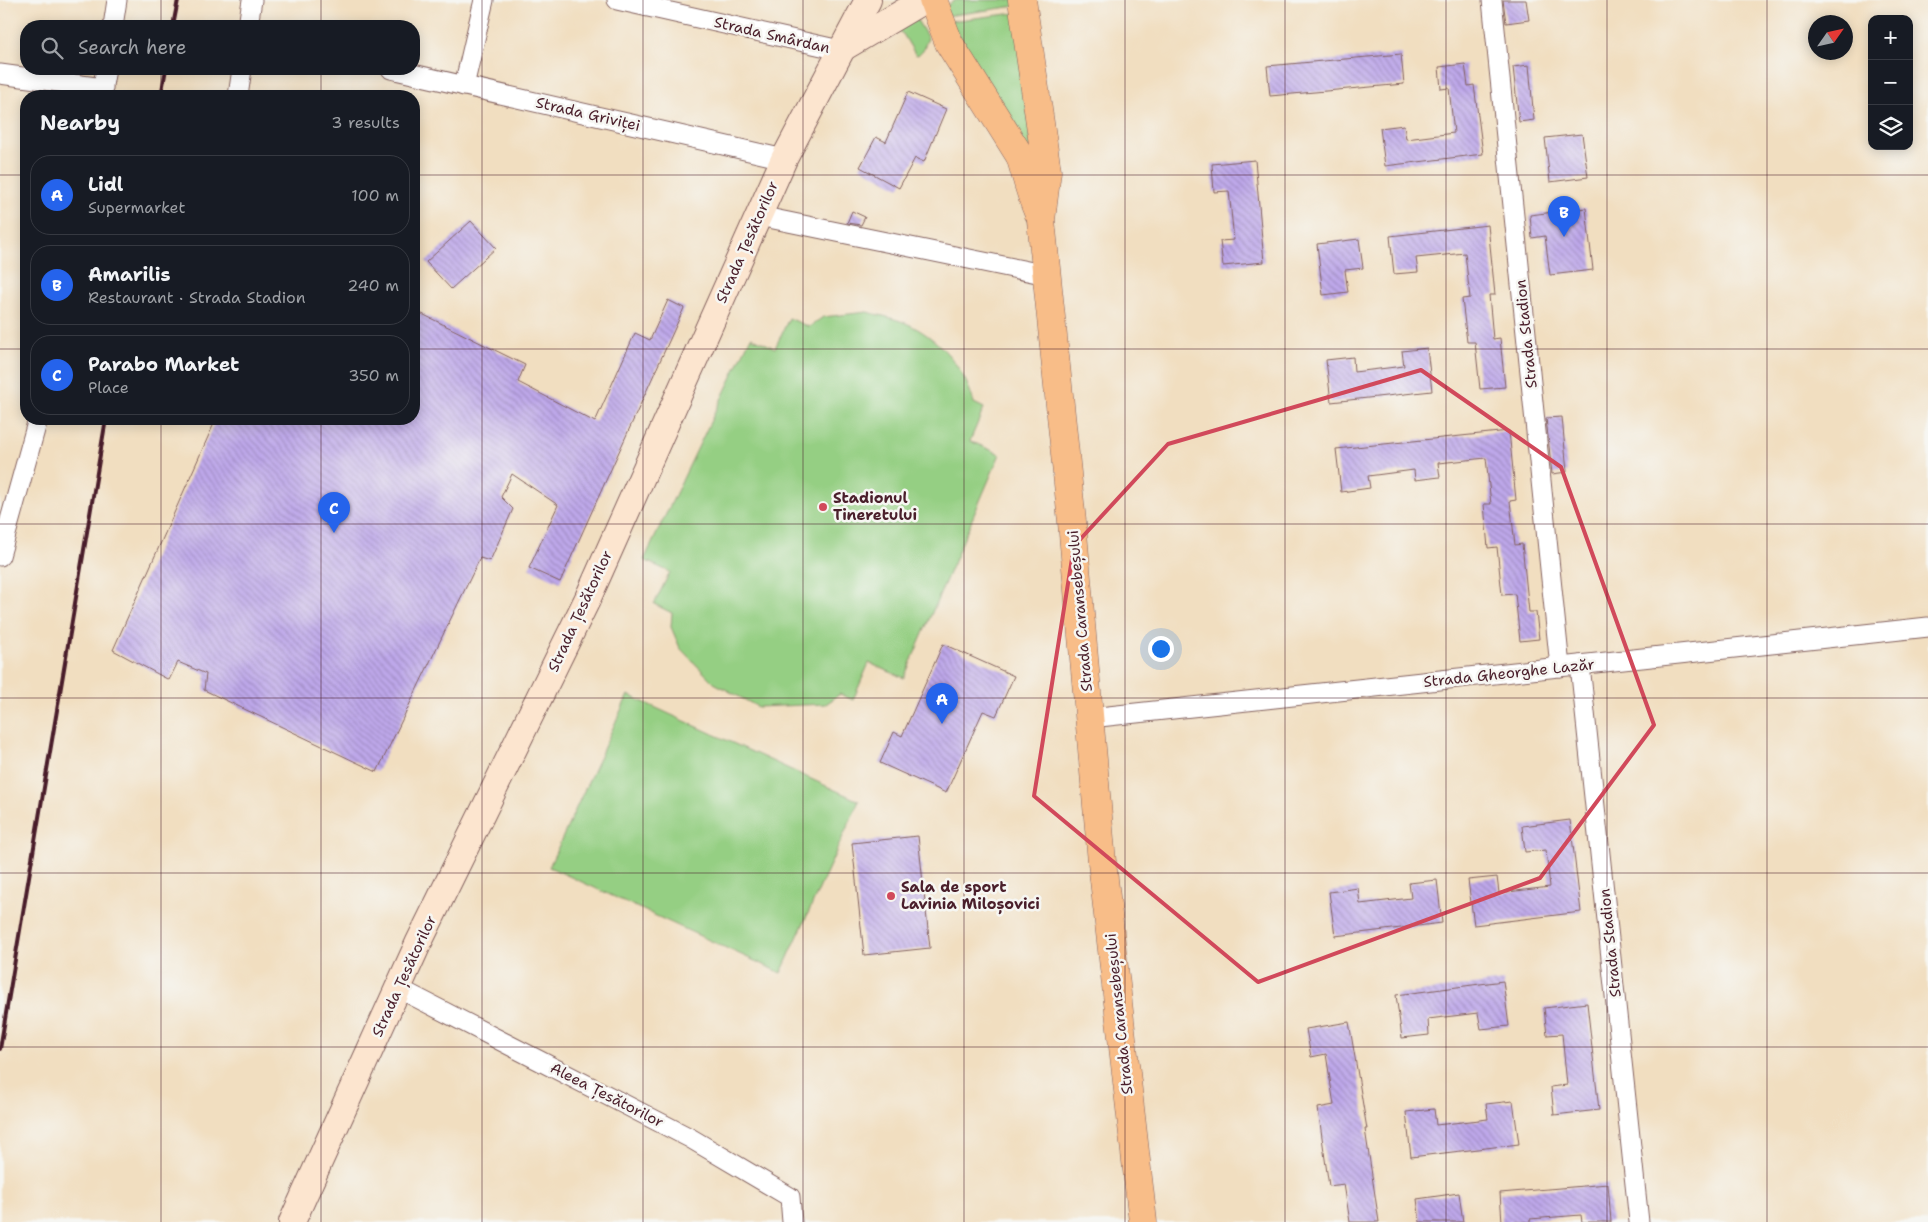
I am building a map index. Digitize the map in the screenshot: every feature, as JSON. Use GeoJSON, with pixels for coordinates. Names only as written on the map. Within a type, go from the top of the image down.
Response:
{"type":"FeatureCollection","features":[{"type":"Feature","properties":{"kind":"main road","name":"Strada Țesătorilor"},"geometry":{"type":"LineString","coordinates":[[292,1222],[418,944],[587,600],[784,159],[868,0]]}},
{"type":"Feature","properties":{"kind":"main road"},"geometry":{"type":"LineString","coordinates":[[840,50],[924,0]]}},
{"type":"Feature","properties":{"kind":"main road"},"geometry":{"type":"LineString","coordinates":[[932,0],[949,43],[1020,156],[1031,196],[1041,220]]}},
{"type":"Feature","properties":{"kind":"main road","name":"Strada Caransebeșului"},"geometry":{"type":"LineString","coordinates":[[1022,0],[1047,171],[1041,220],[1048,274],[1102,862],[1143,1222]]}},
{"type":"Feature","properties":{"kind":"street"},"geometry":{"type":"LineString","coordinates":[[114,20],[118,0]]}},
{"type":"Feature","properties":{"kind":"street"},"geometry":{"type":"LineString","coordinates":[[249,20],[252,0]]}},
{"type":"Feature","properties":{"kind":"street"},"geometry":{"type":"LineString","coordinates":[[464,86],[484,0]]}},
{"type":"Feature","properties":{"kind":"street","name":"Strada Smârdan"},"geometry":{"type":"LineString","coordinates":[[616,0],[840,50]]}},
{"type":"Feature","properties":{"kind":"street","name":"Strada Stadion"},"geometry":{"type":"LineString","coordinates":[[1492,0],[1560,667]]}},
{"type":"Feature","properties":{"kind":"street"},"geometry":{"type":"LineString","coordinates":[[0,74],[91,90]]}},
{"type":"Feature","properties":{"kind":"street"},"geometry":{"type":"LineString","coordinates":[[102,90],[105,75]]}},
{"type":"Feature","properties":{"kind":"street"},"geometry":{"type":"LineString","coordinates":[[239,90],[241,75]]}},
{"type":"Feature","properties":{"kind":"street","name":"Strada Griviței"},"geometry":{"type":"LineString","coordinates":[[417,75],[784,159]]}},
{"type":"Feature","properties":{"kind":"street"},"geometry":{"type":"LineString","coordinates":[[759,216],[1048,274]]}},
{"type":"Feature","properties":{"kind":"street"},"geometry":{"type":"LineString","coordinates":[[0,556],[36,425]]}},
{"type":"Feature","properties":{"kind":"street","name":"Strada Gheorghe Lazăr"},"geometry":{"type":"LineString","coordinates":[[1090,718],[1928,627]]}},
{"type":"Feature","properties":{"kind":"street","name":"Strada Stadion"},"geometry":{"type":"LineString","coordinates":[[1580,665],[1639,1222]]}},
{"type":"Feature","properties":{"kind":"street","name":"Aleea Țesătorilor"},"geometry":{"type":"LineString","coordinates":[[398,988],[699,1143],[790,1197],[792,1222]]}},
{"type":"Feature","properties":{"kind":"highlighted area"},"geometry":{"type":"Polygon","coordinates":[[[1421,370],[1561,467],[1654,725],[1540,878],[1258,982],[1034,796],[1074,546],[1168,444],[1421,370]]]}},
{"type":"Feature","properties":{"kind":"green space"},"geometry":{"type":"Polygon","coordinates":[[[956,0],[1015,0],[1016,6],[946,16],[944,7],[956,0]]]}},
{"type":"Feature","properties":{"kind":"green space"},"geometry":{"type":"Polygon","coordinates":[[[1016,13],[1034,162],[950,21],[1016,13]]]}},
{"type":"Feature","properties":{"kind":"green space"},"geometry":{"type":"Polygon","coordinates":[[[915,17],[928,38],[923,50],[918,55],[915,54],[903,34],[895,29],[915,17]]]}},
{"type":"Feature","properties":{"kind":"green space","name":"Stadionul Tineretului"},"geometry":{"type":"Polygon","coordinates":[[[867,312],[907,324],[934,340],[943,349],[959,368],[974,403],[984,408],[970,441],[1000,454],[904,678],[869,663],[853,700],[840,694],[826,704],[758,707],[714,683],[680,648],[671,627],[672,613],[654,604],[670,572],[644,560],[751,337],[775,348],[789,318],[809,327],[823,317],[867,312]]]}},
{"type":"Feature","properties":{"kind":"green space"},"geometry":{"type":"Polygon","coordinates":[[[628,695],[859,801],[781,973],[549,867],[628,695]]]}},
{"type":"Feature","properties":{"kind":"building"},"geometry":{"type":"Polygon","coordinates":[[[1503,0],[1526,0],[1529,20],[1506,23],[1503,0]]]}},
{"type":"Feature","properties":{"kind":"building"},"geometry":{"type":"Polygon","coordinates":[[[1401,54],[1404,84],[1270,96],[1267,66],[1401,54]]]}},
{"type":"Feature","properties":{"kind":"building"},"geometry":{"type":"Polygon","coordinates":[[[1465,64],[1468,86],[1474,85],[1483,154],[1385,166],[1380,128],[1404,125],[1406,139],[1454,133],[1449,88],[1441,89],[1439,67],[1465,64]]]}},
{"type":"Feature","properties":{"kind":"building"},"geometry":{"type":"Polygon","coordinates":[[[1529,65],[1534,120],[1519,122],[1513,67],[1529,65]]]}},
{"type":"Feature","properties":{"kind":"building"},"geometry":{"type":"Polygon","coordinates":[[[908,92],[946,109],[924,162],[915,158],[899,188],[860,167],[876,137],[886,142],[908,92]]]}},
{"type":"Feature","properties":{"kind":"building"},"geometry":{"type":"Polygon","coordinates":[[[1582,134],[1588,177],[1550,182],[1545,138],[1582,134]]]}},
{"type":"Feature","properties":{"kind":"building"},"geometry":{"type":"Polygon","coordinates":[[[1255,160],[1264,262],[1223,266],[1220,241],[1234,240],[1229,191],[1214,192],[1212,164],[1255,160]]]}},
{"type":"Feature","properties":{"kind":"building"},"geometry":{"type":"Polygon","coordinates":[[[1586,208],[1593,270],[1550,275],[1545,236],[1532,238],[1530,215],[1586,208]]]}},
{"type":"Feature","properties":{"kind":"building"},"geometry":{"type":"Polygon","coordinates":[[[852,211],[865,217],[861,225],[847,223],[852,211]]]}},
{"type":"Feature","properties":{"kind":"building"},"geometry":{"type":"Polygon","coordinates":[[[471,221],[496,248],[451,289],[426,262],[471,221]]]}},
{"type":"Feature","properties":{"kind":"building"},"geometry":{"type":"Polygon","coordinates":[[[1488,225],[1495,295],[1489,295],[1493,339],[1500,338],[1505,387],[1480,389],[1475,342],[1467,342],[1462,299],[1470,298],[1465,253],[1416,258],[1418,272],[1394,274],[1390,236],[1488,225]]]}},
{"type":"Feature","properties":{"kind":"building"},"geometry":{"type":"Polygon","coordinates":[[[1359,239],[1363,268],[1345,270],[1348,292],[1323,295],[1317,244],[1359,239]]]}},
{"type":"Feature","properties":{"kind":"building"},"geometry":{"type":"Polygon","coordinates":[[[668,300],[684,308],[560,582],[529,568],[558,505],[512,474],[501,497],[513,509],[490,561],[480,558],[377,772],[204,690],[206,674],[178,662],[169,680],[113,650],[213,425],[420,425],[420,313],[525,365],[518,382],[595,422],[635,333],[650,340],[668,300]]]}},
{"type":"Feature","properties":{"kind":"building"},"geometry":{"type":"Polygon","coordinates":[[[1427,348],[1432,391],[1331,402],[1326,360],[1353,357],[1354,372],[1404,366],[1402,351],[1427,348]]]}},
{"type":"Feature","properties":{"kind":"building"},"geometry":{"type":"Polygon","coordinates":[[[1562,417],[1567,472],[1552,474],[1546,418],[1562,417]]]}},
{"type":"Feature","properties":{"kind":"building"},"geometry":{"type":"Polygon","coordinates":[[[1509,431],[1516,500],[1510,501],[1515,545],[1522,544],[1529,612],[1536,612],[1539,639],[1520,641],[1515,594],[1502,595],[1497,547],[1488,548],[1484,504],[1491,504],[1486,458],[1438,463],[1440,477],[1415,480],[1414,470],[1368,476],[1370,488],[1341,492],[1336,449],[1509,431]]]}},
{"type":"Feature","properties":{"kind":"building"},"geometry":{"type":"Polygon","coordinates":[[[943,644],[1014,676],[996,716],[983,711],[946,793],[880,763],[894,732],[902,736],[943,644]]]}},
{"type":"Feature","properties":{"kind":"building"},"geometry":{"type":"Polygon","coordinates":[[[1570,820],[1581,912],[1474,925],[1468,880],[1497,877],[1499,893],[1550,887],[1546,850],[1525,852],[1522,826],[1570,820]]]}},
{"type":"Feature","properties":{"kind":"building","name":"Sala de sport Lavinia Miloșovici"},"geometry":{"type":"Polygon","coordinates":[[[918,836],[930,948],[864,955],[852,843],[918,836]]]}},
{"type":"Feature","properties":{"kind":"building"},"geometry":{"type":"Polygon","coordinates":[[[1437,880],[1442,923],[1335,936],[1329,892],[1358,888],[1360,904],[1411,898],[1409,883],[1437,880]]]}},
{"type":"Feature","properties":{"kind":"building"},"geometry":{"type":"Polygon","coordinates":[[[1503,981],[1509,1026],[1481,1029],[1478,1013],[1428,1019],[1429,1035],[1402,1038],[1396,995],[1503,981]]]}},
{"type":"Feature","properties":{"kind":"building"},"geometry":{"type":"Polygon","coordinates":[[[1587,1003],[1599,1110],[1554,1115],[1551,1087],[1567,1085],[1562,1034],[1547,1035],[1544,1008],[1587,1003]]]}},
{"type":"Feature","properties":{"kind":"building"},"geometry":{"type":"Polygon","coordinates":[[[1349,1022],[1367,1129],[1365,1129],[1379,1222],[1350,1222],[1344,1184],[1329,1186],[1318,1108],[1334,1105],[1326,1054],[1311,1057],[1306,1029],[1349,1022]]]}},
{"type":"Feature","properties":{"kind":"building"},"geometry":{"type":"Polygon","coordinates":[[[1513,1101],[1519,1144],[1411,1157],[1406,1112],[1434,1109],[1436,1125],[1488,1119],[1486,1104],[1513,1101]]]}},
{"type":"Feature","properties":{"kind":"building"},"geometry":{"type":"Polygon","coordinates":[[[1608,1184],[1611,1222],[1582,1222],[1581,1215],[1530,1219],[1530,1222],[1502,1222],[1500,1193],[1608,1184]]]}},
{"type":"Feature","properties":{"kind":"building"},"geometry":{"type":"Polygon","coordinates":[[[1459,1193],[1463,1222],[1420,1222],[1417,1199],[1459,1193]]]}},
{"type":"Feature","properties":{"kind":"railway"},"geometry":{"type":"LineString","coordinates":[[174,20],[178,0]]}},
{"type":"Feature","properties":{"kind":"railway"},"geometry":{"type":"LineString","coordinates":[[162,90],[165,75]]}},
{"type":"Feature","properties":{"kind":"railway"},"geometry":{"type":"LineString","coordinates":[[0,1049],[105,425]]}},
{"type":"Feature","properties":{"kind":"place","name":"Amarilis"},"geometry":{"type":"Point","coordinates":[1564,237]}},
{"type":"Feature","properties":{"kind":"place","name":"Stadionul Tineretului"},"geometry":{"type":"Point","coordinates":[823,507]}},
{"type":"Feature","properties":{"kind":"place","name":"Parabo Market"},"geometry":{"type":"Point","coordinates":[334,533]}},
{"type":"Feature","properties":{"kind":"place","name":"Lidl"},"geometry":{"type":"Point","coordinates":[942,724]}},
{"type":"Feature","properties":{"kind":"place","name":"Sala de sport Lavinia Miloșovici"},"geometry":{"type":"Point","coordinates":[891,896]}}]}
